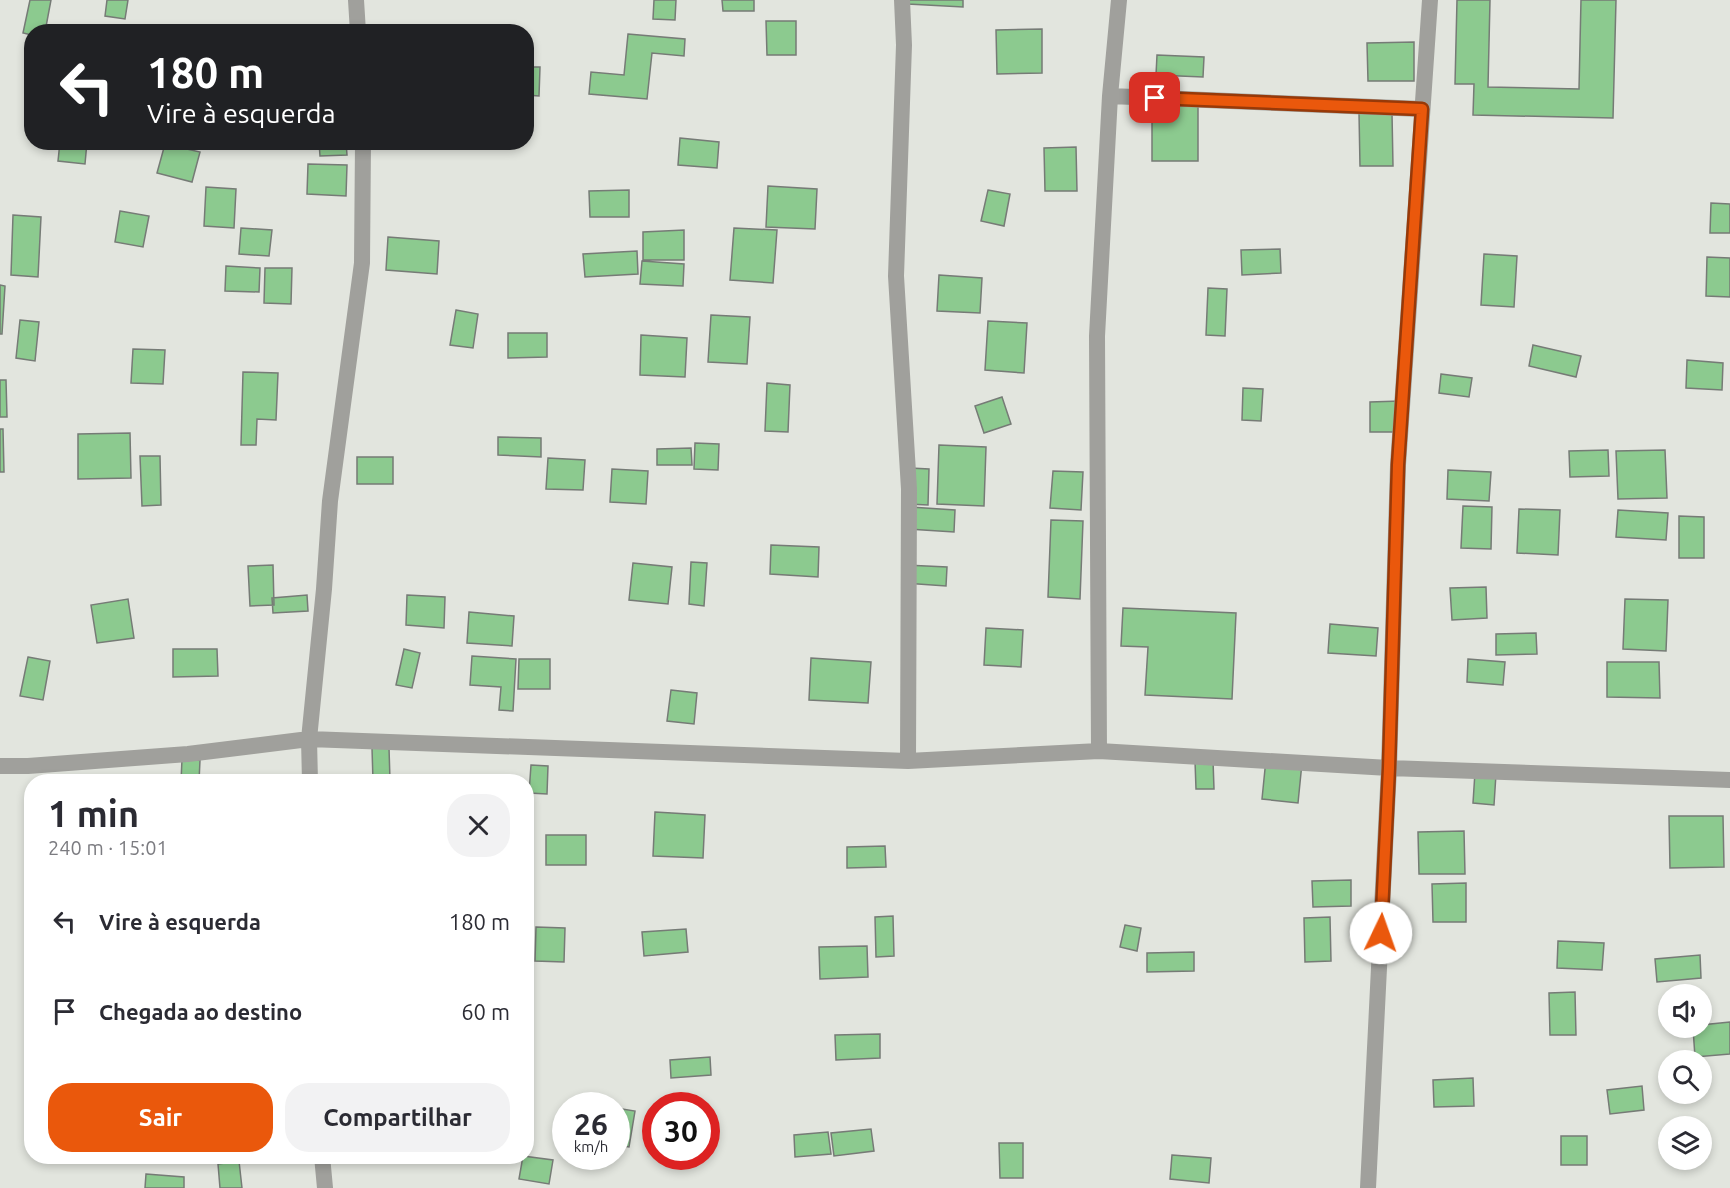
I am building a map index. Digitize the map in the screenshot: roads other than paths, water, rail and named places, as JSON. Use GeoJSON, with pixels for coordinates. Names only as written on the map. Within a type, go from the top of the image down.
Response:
{"type":"FeatureCollection","features":[{"type":"Feature","properties":{"kind":"street"},"geometry":{"type":"LineString","coordinates":[[356,0],[358,24]]}},
{"type":"Feature","properties":{"kind":"street"},"geometry":{"type":"LineString","coordinates":[[902,0],[904,45],[896,276],[909,489],[908,761]]}},
{"type":"Feature","properties":{"kind":"street"},"geometry":{"type":"LineString","coordinates":[[1100,751],[1097,336],[1110,96],[1119,0]]}},
{"type":"Feature","properties":{"kind":"street"},"geometry":{"type":"LineString","coordinates":[[1368,1188],[1389,768],[1398,465],[1430,0]]}},
{"type":"Feature","properties":{"kind":"street"},"geometry":{"type":"LineString","coordinates":[[1110,96],[1422,109]]}},
{"type":"Feature","properties":{"kind":"street"},"geometry":{"type":"LineString","coordinates":[[310,774],[309,739],[324,590],[330,501],[362,263],[363,150]]}},
{"type":"Feature","properties":{"kind":"street"},"geometry":{"type":"LineString","coordinates":[[0,766],[188,754],[309,739],[908,761],[1100,751],[1389,768],[1730,780]]}},
{"type":"Feature","properties":{"kind":"street"},"geometry":{"type":"LineString","coordinates":[[323,1164],[325,1188]]}}]}
